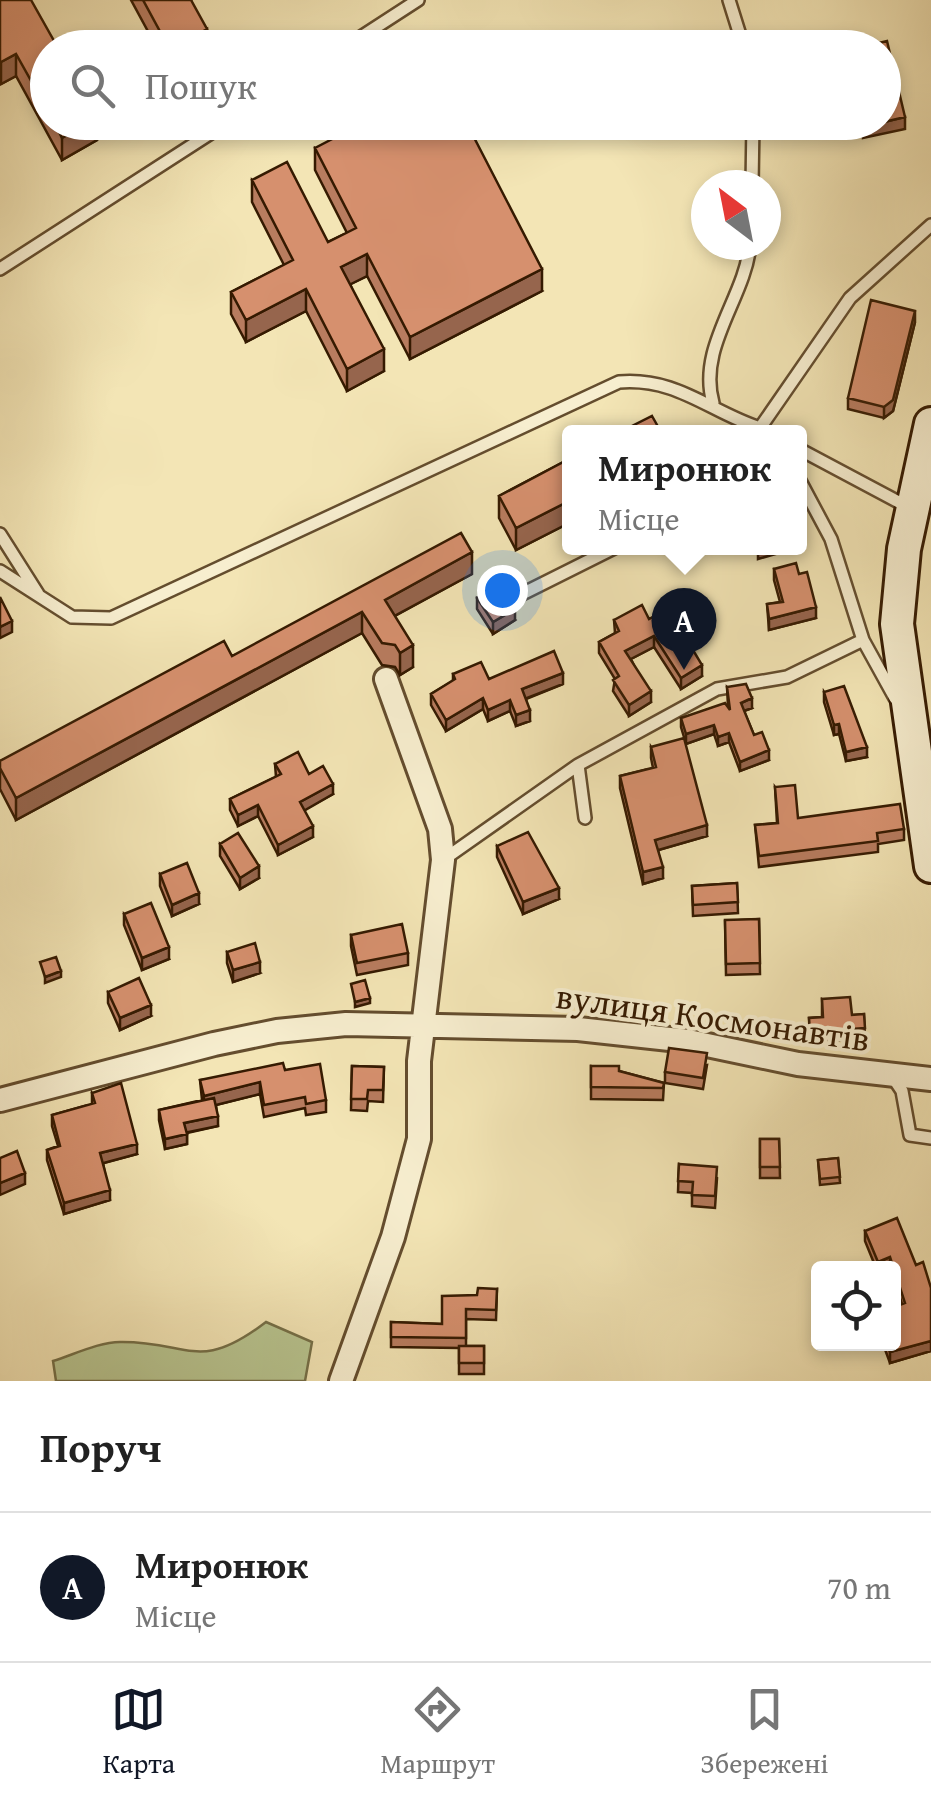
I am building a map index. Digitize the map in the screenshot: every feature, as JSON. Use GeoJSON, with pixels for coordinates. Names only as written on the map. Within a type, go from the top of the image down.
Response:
{"type":"FeatureCollection","features":[{"type":"Feature","properties":{"kind":"main road"},"geometry":{"type":"LineString","coordinates":[[931,424],[922,511],[904,549],[897,624],[908,724],[931,864]]}},
{"type":"Feature","properties":{"kind":"street"},"geometry":{"type":"LineString","coordinates":[[341,1381],[407,1187],[418,1139],[419,1061],[443,860],[440,830],[386,679]]}},
{"type":"Feature","properties":{"kind":"street","name":"вулиця Космонавтів"},"geometry":{"type":"LineString","coordinates":[[0,1100],[278,1031],[346,1024],[578,1029],[931,1079]]}},
{"type":"Feature","properties":{"kind":"lane"},"geometry":{"type":"LineString","coordinates":[[372,30],[418,0]]}},
{"type":"Feature","properties":{"kind":"lane"},"geometry":{"type":"LineString","coordinates":[[729,0],[738,30]]}},
{"type":"Feature","properties":{"kind":"lane"},"geometry":{"type":"LineString","coordinates":[[0,269],[200,140]]}},
{"type":"Feature","properties":{"kind":"lane"},"geometry":{"type":"LineString","coordinates":[[752,170],[753,140]]}},
{"type":"Feature","properties":{"kind":"lane"},"geometry":{"type":"LineString","coordinates":[[766,425],[850,298],[931,225]]}},
{"type":"Feature","properties":{"kind":"lane"},"geometry":{"type":"LineString","coordinates":[[713,403],[714,354],[748,260]]}},
{"type":"Feature","properties":{"kind":"lane"},"geometry":{"type":"LineString","coordinates":[[0,571],[59,612],[85,620],[124,613],[610,384],[656,384],[713,403],[728,417],[747,425]]}},
{"type":"Feature","properties":{"kind":"lane"},"geometry":{"type":"LineString","coordinates":[[807,453],[922,511]]}},
{"type":"Feature","properties":{"kind":"lane"},"geometry":{"type":"LineString","coordinates":[[807,495],[836,554],[864,640],[908,724]]}},
{"type":"Feature","properties":{"kind":"lane"},"geometry":{"type":"LineString","coordinates":[[0,534],[40,598]]}},
{"type":"Feature","properties":{"kind":"lane"},"geometry":{"type":"LineString","coordinates":[[518,596],[600,555]]}},
{"type":"Feature","properties":{"kind":"lane"},"geometry":{"type":"LineString","coordinates":[[443,860],[578,765],[717,689],[787,676],[864,640]]}},
{"type":"Feature","properties":{"kind":"lane"},"geometry":{"type":"LineString","coordinates":[[578,765],[585,818]]}},
{"type":"Feature","properties":{"kind":"lane"},"geometry":{"type":"LineString","coordinates":[[892,1076],[902,1090],[910,1135],[931,1138]]}},
{"type":"Feature","properties":{"kind":"green space"},"geometry":{"type":"Polygon","coordinates":[[[266,1322],[312,1342],[305,1381],[56,1381],[53,1361],[95,1346],[144,1343],[208,1351],[243,1338],[266,1322]]]}},
{"type":"Feature","properties":{"kind":"building"},"geometry":{"type":"Polygon","coordinates":[[[0,0],[31,0],[48,30],[30,30],[30,79],[16,54],[0,61],[0,0]]]}},
{"type":"Feature","properties":{"kind":"building"},"geometry":{"type":"Polygon","coordinates":[[[143,0],[191,0],[207,29],[205,30],[159,30],[143,0]]]}},
{"type":"Feature","properties":{"kind":"building"},"geometry":{"type":"Polygon","coordinates":[[[330,140],[475,140],[542,269],[410,337],[367,254],[341,267],[384,349],[347,369],[306,289],[246,320],[231,292],[293,260],[252,180],[287,162],[328,242],[356,228],[315,148],[330,140]]]}},
{"type":"Feature","properties":{"kind":"building"},"geometry":{"type":"Polygon","coordinates":[[[871,300],[915,311],[893,400],[884,407],[848,398],[871,300]]]}},
{"type":"Feature","properties":{"kind":"building"},"geometry":{"type":"Polygon","coordinates":[[[652,416],[657,425],[634,425],[652,416]]]}},
{"type":"Feature","properties":{"kind":"building"},"geometry":{"type":"Polygon","coordinates":[[[562,463],[562,505],[516,528],[499,496],[562,463]]]}},
{"type":"Feature","properties":{"kind":"building"},"geometry":{"type":"Polygon","coordinates":[[[461,533],[472,552],[385,600],[413,645],[400,653],[395,645],[382,643],[362,612],[16,798],[0,761],[224,641],[232,656],[461,533]]]}},
{"type":"Feature","properties":{"kind":"building"},"geometry":{"type":"Polygon","coordinates":[[[796,563],[799,574],[807,572],[816,607],[769,619],[767,604],[783,602],[774,569],[796,563]]]}},
{"type":"Feature","properties":{"kind":"building"},"geometry":{"type":"Polygon","coordinates":[[[499,584],[515,609],[493,622],[477,598],[499,584]]]}},
{"type":"Feature","properties":{"kind":"building"},"geometry":{"type":"Polygon","coordinates":[[[0,597],[12,621],[0,627],[0,597]]]}},
{"type":"Feature","properties":{"kind":"building"},"geometry":{"type":"Polygon","coordinates":[[[642,605],[649,619],[660,613],[677,646],[687,640],[702,665],[681,678],[654,636],[625,651],[651,691],[629,705],[613,680],[619,676],[599,642],[619,631],[614,620],[642,605]]]}},
{"type":"Feature","properties":{"kind":"building"},"geometry":{"type":"Polygon","coordinates":[[[554,651],[563,673],[522,689],[530,710],[516,715],[510,700],[488,710],[483,698],[446,720],[431,694],[455,679],[453,674],[481,662],[489,679],[554,651]]]}},
{"type":"Feature","properties":{"kind":"building"},"geometry":{"type":"Polygon","coordinates":[[[746,684],[752,698],[741,703],[754,735],[762,732],[769,750],[740,762],[729,733],[718,737],[714,725],[686,734],[681,718],[725,703],[730,710],[727,687],[746,684]]]}},
{"type":"Feature","properties":{"kind":"building"},"geometry":{"type":"Polygon","coordinates":[[[844,686],[867,747],[846,752],[839,724],[834,725],[824,692],[844,686]]]}},
{"type":"Feature","properties":{"kind":"building"},"geometry":{"type":"Polygon","coordinates":[[[684,738],[707,825],[655,840],[663,867],[643,872],[620,776],[656,767],[651,747],[684,738]]]}},
{"type":"Feature","properties":{"kind":"building"},"geometry":{"type":"Polygon","coordinates":[[[298,752],[309,774],[323,766],[333,784],[300,802],[313,826],[278,845],[258,805],[238,815],[230,799],[281,774],[275,764],[298,752]]]}},
{"type":"Feature","properties":{"kind":"building"},"geometry":{"type":"Polygon","coordinates":[[[795,785],[798,818],[900,804],[904,829],[877,833],[878,841],[759,856],[755,825],[778,823],[775,787],[795,785]]]}},
{"type":"Feature","properties":{"kind":"building"},"geometry":{"type":"Polygon","coordinates":[[[528,832],[559,888],[523,902],[497,846],[528,832]]]}},
{"type":"Feature","properties":{"kind":"building"},"geometry":{"type":"Polygon","coordinates":[[[238,833],[259,866],[240,878],[220,844],[238,833]]]}},
{"type":"Feature","properties":{"kind":"building"},"geometry":{"type":"Polygon","coordinates":[[[187,863],[199,893],[172,905],[160,874],[187,863]]]}},
{"type":"Feature","properties":{"kind":"building"},"geometry":{"type":"Polygon","coordinates":[[[737,883],[738,902],[693,905],[692,886],[737,883]]]}},
{"type":"Feature","properties":{"kind":"building"},"geometry":{"type":"Polygon","coordinates":[[[151,903],[169,947],[142,958],[124,914],[151,903]]]}},
{"type":"Feature","properties":{"kind":"building"},"geometry":{"type":"Polygon","coordinates":[[[759,919],[760,963],[726,964],[725,920],[759,919]]]}},
{"type":"Feature","properties":{"kind":"building"},"geometry":{"type":"Polygon","coordinates":[[[402,924],[408,953],[357,963],[351,935],[402,924]]]}},
{"type":"Feature","properties":{"kind":"building"},"geometry":{"type":"Polygon","coordinates":[[[255,943],[260,962],[233,970],[227,952],[255,943]]]}},
{"type":"Feature","properties":{"kind":"building"},"geometry":{"type":"Polygon","coordinates":[[[56,957],[61,971],[45,977],[40,962],[56,957]]]}},
{"type":"Feature","properties":{"kind":"building"},"geometry":{"type":"Polygon","coordinates":[[[139,978],[151,1005],[120,1018],[108,992],[139,978]]]}},
{"type":"Feature","properties":{"kind":"building"},"geometry":{"type":"Polygon","coordinates":[[[365,980],[370,998],[355,1002],[351,984],[365,980]]]}},
{"type":"Feature","properties":{"kind":"building"},"geometry":{"type":"Polygon","coordinates":[[[850,997],[852,1015],[864,1014],[865,1028],[810,1032],[809,1018],[823,1017],[822,999],[850,997]]]}},
{"type":"Feature","properties":{"kind":"building"},"geometry":{"type":"Polygon","coordinates":[[[669,1048],[707,1053],[703,1078],[665,1072],[669,1048]]]}},
{"type":"Feature","properties":{"kind":"building"},"geometry":{"type":"Polygon","coordinates":[[[283,1063],[285,1070],[320,1064],[326,1100],[306,1104],[305,1097],[264,1105],[260,1082],[204,1096],[200,1080],[283,1063]]]}},
{"type":"Feature","properties":{"kind":"building"},"geometry":{"type":"Polygon","coordinates":[[[352,1066],[384,1067],[383,1090],[368,1090],[367,1099],[351,1099],[352,1066]]]}},
{"type":"Feature","properties":{"kind":"building"},"geometry":{"type":"Polygon","coordinates":[[[591,1066],[619,1066],[619,1071],[664,1083],[663,1088],[591,1087],[591,1066]]]}},
{"type":"Feature","properties":{"kind":"building"},"geometry":{"type":"Polygon","coordinates":[[[121,1083],[137,1144],[100,1153],[110,1190],[64,1203],[47,1150],[60,1146],[52,1115],[95,1103],[92,1093],[121,1083]]]}},
{"type":"Feature","properties":{"kind":"building"},"geometry":{"type":"Polygon","coordinates":[[[214,1098],[218,1116],[184,1123],[187,1134],[165,1139],[159,1110],[214,1098]]]}},
{"type":"Feature","properties":{"kind":"building"},"geometry":{"type":"Polygon","coordinates":[[[760,1139],[779,1139],[780,1167],[760,1167],[760,1139]]]}},
{"type":"Feature","properties":{"kind":"building"},"geometry":{"type":"Polygon","coordinates":[[[17,1151],[25,1173],[0,1183],[0,1158],[17,1151]]]}},
{"type":"Feature","properties":{"kind":"building"},"geometry":{"type":"Polygon","coordinates":[[[838,1158],[840,1177],[820,1179],[818,1160],[838,1158]]]}},
{"type":"Feature","properties":{"kind":"building"},"geometry":{"type":"Polygon","coordinates":[[[679,1164],[717,1167],[715,1196],[692,1195],[693,1182],[678,1181],[679,1164]]]}},
{"type":"Feature","properties":{"kind":"building"},"geometry":{"type":"Polygon","coordinates":[[[897,1218],[916,1265],[923,1262],[931,1288],[931,1341],[901,1349],[901,1304],[905,1303],[901,1261],[891,1261],[890,1257],[878,1261],[865,1231],[897,1218]]]}},
{"type":"Feature","properties":{"kind":"building"},"geometry":{"type":"Polygon","coordinates":[[[478,1288],[497,1289],[496,1310],[466,1309],[466,1338],[391,1337],[391,1322],[442,1324],[442,1296],[477,1295],[478,1288]]]}},
{"type":"Feature","properties":{"kind":"building"},"geometry":{"type":"Polygon","coordinates":[[[459,1346],[484,1346],[484,1363],[459,1363],[459,1346]]]}},
{"type":"Feature","properties":{"kind":"place","name":"Миронюк"},"geometry":{"type":"Point","coordinates":[684,670]}}]}
